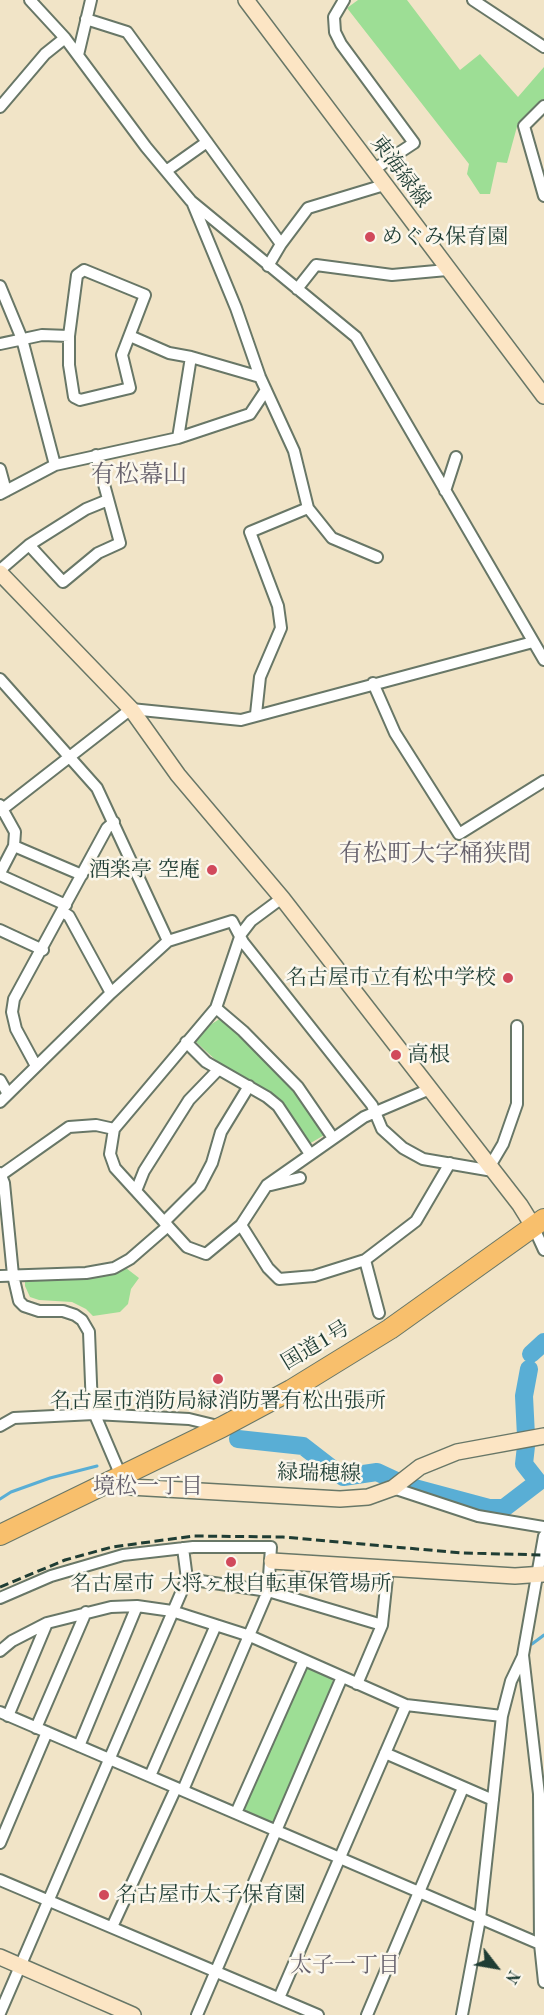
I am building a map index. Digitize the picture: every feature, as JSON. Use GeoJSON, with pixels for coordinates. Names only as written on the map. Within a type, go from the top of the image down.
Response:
{"type":"FeatureCollection","features":[{"type":"Feature","properties":{"kind":"highway","name":"国道1号"},"geometry":{"type":"LineString","coordinates":[[0,1534],[222,1427],[291,1390],[390,1329],[539,1222]]}},
{"type":"Feature","properties":{"kind":"street"},"geometry":{"type":"LineString","coordinates":[[30,0],[65,38],[191,201],[356,337],[544,660]]}},
{"type":"Feature","properties":{"kind":"street"},"geometry":{"type":"LineString","coordinates":[[78,55],[91,0]]}},
{"type":"Feature","properties":{"kind":"street","name":"東海緑線"},"geometry":{"type":"LineString","coordinates":[[246,0],[544,396]]}},
{"type":"Feature","properties":{"kind":"street"},"geometry":{"type":"LineString","coordinates":[[344,0],[334,17],[335,32],[341,44],[414,143],[373,170]]}},
{"type":"Feature","properties":{"kind":"street"},"geometry":{"type":"LineString","coordinates":[[474,0],[541,40]]}},
{"type":"Feature","properties":{"kind":"street"},"geometry":{"type":"LineString","coordinates":[[86,19],[127,32],[281,244]]}},
{"type":"Feature","properties":{"kind":"street"},"geometry":{"type":"LineString","coordinates":[[0,107],[45,54],[65,38]]}},
{"type":"Feature","properties":{"kind":"street"},"geometry":{"type":"LineString","coordinates":[[544,106],[524,126],[544,196]]}},
{"type":"Feature","properties":{"kind":"street"},"geometry":{"type":"LineString","coordinates":[[166,171],[207,142]]}},
{"type":"Feature","properties":{"kind":"street"},"geometry":{"type":"LineString","coordinates":[[268,266],[308,208],[384,185]]}},
{"type":"Feature","properties":{"kind":"street"},"geometry":{"type":"LineString","coordinates":[[191,201],[236,308],[260,377],[280,415],[294,451],[308,508],[332,537],[377,557]]}},
{"type":"Feature","properties":{"kind":"street"},"geometry":{"type":"LineString","coordinates":[[297,289],[316,265],[392,275],[447,270]]}},
{"type":"Feature","properties":{"kind":"street"},"geometry":{"type":"LineString","coordinates":[[84,270],[145,295],[130,336],[122,355],[130,388],[80,400],[74,397],[69,365],[69,336],[77,275],[84,270]]}},
{"type":"Feature","properties":{"kind":"street"},"geometry":{"type":"LineString","coordinates":[[0,286],[22,339],[55,465]]}},
{"type":"Feature","properties":{"kind":"street"},"geometry":{"type":"LineString","coordinates":[[0,344],[42,335],[69,336]]}},
{"type":"Feature","properties":{"kind":"street"},"geometry":{"type":"LineString","coordinates":[[130,336],[169,353],[260,377]]}},
{"type":"Feature","properties":{"kind":"street"},"geometry":{"type":"LineString","coordinates":[[178,438],[191,357]]}},
{"type":"Feature","properties":{"kind":"street"},"geometry":{"type":"LineString","coordinates":[[0,469],[3,492],[55,465],[178,438],[250,414],[266,390]]}},
{"type":"Feature","properties":{"kind":"street"},"geometry":{"type":"LineString","coordinates":[[29,545],[63,582],[98,553],[120,543],[96,455]]}},
{"type":"Feature","properties":{"kind":"street"},"geometry":{"type":"LineString","coordinates":[[445,491],[456,458]]}},
{"type":"Feature","properties":{"kind":"street"},"geometry":{"type":"LineString","coordinates":[[108,500],[86,509],[29,545],[0,571],[131,709],[178,775],[282,898],[492,1168],[539,1222],[544,1250]]}},
{"type":"Feature","properties":{"kind":"street"},"geometry":{"type":"LineString","coordinates":[[256,714],[260,677],[281,628],[278,606],[250,532],[308,508]]}},
{"type":"Feature","properties":{"kind":"street"},"geometry":{"type":"LineString","coordinates":[[111,993],[65,908],[0,874],[14,846],[15,832],[1,808],[131,709],[241,720],[373,682],[533,642]]}},
{"type":"Feature","properties":{"kind":"street"},"geometry":{"type":"LineString","coordinates":[[0,679],[96,788],[114,822],[168,941]]}},
{"type":"Feature","properties":{"kind":"street"},"geometry":{"type":"LineString","coordinates":[[373,682],[395,733],[459,834],[544,781]]}},
{"type":"Feature","properties":{"kind":"street"},"geometry":{"type":"LineString","coordinates":[[36,1066],[16,1029],[12,1012],[19,988],[43,950],[106,828],[114,822]]}},
{"type":"Feature","properties":{"kind":"street"},"geometry":{"type":"LineString","coordinates":[[14,846],[82,875]]}},
{"type":"Feature","properties":{"kind":"street"},"geometry":{"type":"LineString","coordinates":[[282,898],[251,921],[241,934],[216,1008],[114,1130],[110,1154],[112,1162],[187,1247],[206,1254],[241,1225],[267,1185],[373,1112],[430,1089]]}},
{"type":"Feature","properties":{"kind":"street"},"geometry":{"type":"LineString","coordinates":[[4,1098],[111,993],[168,941],[232,921],[241,934],[243,942],[372,1105],[382,1129],[403,1148],[423,1159],[492,1168]]}},
{"type":"Feature","properties":{"kind":"street"},"geometry":{"type":"LineString","coordinates":[[1,933],[43,950]]}},
{"type":"Feature","properties":{"kind":"street"},"geometry":{"type":"LineString","coordinates":[[216,1008],[243,1031],[298,1087],[333,1138]]}},
{"type":"Feature","properties":{"kind":"street"},"geometry":{"type":"LineString","coordinates":[[492,1168],[517,1104],[517,1026]]}},
{"type":"Feature","properties":{"kind":"street"},"geometry":{"type":"LineString","coordinates":[[186,1042],[218,1070],[249,1086],[278,1106],[310,1154]]}},
{"type":"Feature","properties":{"kind":"street"},"geometry":{"type":"LineString","coordinates":[[136,1191],[144,1171],[189,1100],[218,1070]]}},
{"type":"Feature","properties":{"kind":"street"},"geometry":{"type":"LineString","coordinates":[[0,1080],[4,1098]]}},
{"type":"Feature","properties":{"kind":"street"},"geometry":{"type":"LineString","coordinates":[[0,1276],[86,1273],[114,1268],[130,1259],[200,1186],[212,1163],[221,1132],[249,1086]]}},
{"type":"Feature","properties":{"kind":"street"},"geometry":{"type":"LineString","coordinates":[[114,1130],[96,1125],[69,1127],[0,1174],[4,1183],[13,1275],[19,1301],[24,1306],[39,1311],[63,1311],[75,1315],[86,1326],[89,1332],[94,1414],[121,1476]]}},
{"type":"Feature","properties":{"kind":"street"},"geometry":{"type":"LineString","coordinates":[[241,1225],[268,1268],[279,1279],[314,1276],[365,1260],[416,1221],[450,1164]]}},
{"type":"Feature","properties":{"kind":"street"},"geometry":{"type":"LineString","coordinates":[[267,1185],[300,1178]]}},
{"type":"Feature","properties":{"kind":"street"},"geometry":{"type":"LineString","coordinates":[[365,1260],[379,1313]]}},
{"type":"Feature","properties":{"kind":"street"},"geometry":{"type":"LineString","coordinates":[[0,1425],[14,1418],[94,1414],[189,1419],[222,1427]]}},
{"type":"Feature","properties":{"kind":"street","name":"緑瑞穂線"},"geometry":{"type":"LineString","coordinates":[[121,1476],[130,1487],[340,1499],[368,1497],[397,1483],[420,1467],[457,1452],[544,1436]]}},
{"type":"Feature","properties":{"kind":"street"},"geometry":{"type":"LineString","coordinates":[[397,1483],[478,1516],[544,1527]]}},
{"type":"Feature","properties":{"kind":"street"},"geometry":{"type":"LineString","coordinates":[[462,2015],[480,1919],[502,1716],[511,1681],[523,1655],[541,1574],[544,1536]]}},
{"type":"Feature","properties":{"kind":"street"},"geometry":{"type":"LineString","coordinates":[[0,1598],[86,1565],[123,1555],[183,1548],[271,1547],[272,1561],[268,1591],[250,1636],[180,1789],[112,1927]]}},
{"type":"Feature","properties":{"kind":"street"},"geometry":{"type":"LineString","coordinates":[[0,2013],[187,1579],[183,1548]]}},
{"type":"Feature","properties":{"kind":"street"},"geometry":{"type":"LineString","coordinates":[[272,1561],[515,1576],[541,1574]]}},
{"type":"Feature","properties":{"kind":"street"},"geometry":{"type":"LineString","coordinates":[[357,1684],[382,1625],[388,1568]]}},
{"type":"Feature","properties":{"kind":"street"},"geometry":{"type":"LineString","coordinates":[[187,1579],[268,1591],[382,1625]]}},
{"type":"Feature","properties":{"kind":"street"},"geometry":{"type":"LineString","coordinates":[[0,1651],[12,1641],[47,1623],[111,1607],[137,1606],[172,1611],[250,1636],[406,1705],[502,1716]]}},
{"type":"Feature","properties":{"kind":"street"},"geometry":{"type":"LineString","coordinates":[[79,1746],[137,1606]]}},
{"type":"Feature","properties":{"kind":"street"},"geometry":{"type":"LineString","coordinates":[[36,1728],[86,1612]]}},
{"type":"Feature","properties":{"kind":"street"},"geometry":{"type":"LineString","coordinates":[[47,1623],[3,1714],[540,1944]]}},
{"type":"Feature","properties":{"kind":"street"},"geometry":{"type":"LineString","coordinates":[[150,1776],[216,1625]]}},
{"type":"Feature","properties":{"kind":"street"},"geometry":{"type":"LineString","coordinates":[[523,1655],[539,1794],[540,1944],[544,1982]]}},
{"type":"Feature","properties":{"kind":"street"},"geometry":{"type":"LineString","coordinates":[[236,1813],[304,1660]]}},
{"type":"Feature","properties":{"kind":"street"},"geometry":{"type":"LineString","coordinates":[[197,2015],[342,1677]]}},
{"type":"Feature","properties":{"kind":"street"},"geometry":{"type":"LineString","coordinates":[[279,1998],[406,1705]]}},
{"type":"Feature","properties":{"kind":"street"},"geometry":{"type":"LineString","coordinates":[[0,1843],[47,1732]]}},
{"type":"Feature","properties":{"kind":"street"},"geometry":{"type":"LineString","coordinates":[[385,1753],[493,1800]]}},
{"type":"Feature","properties":{"kind":"street"},"geometry":{"type":"LineString","coordinates":[[367,2015],[463,1788]]}},
{"type":"Feature","properties":{"kind":"street"},"geometry":{"type":"LineString","coordinates":[[0,1880],[318,2015]]}},
{"type":"Feature","properties":{"kind":"street"},"geometry":{"type":"LineString","coordinates":[[0,1957],[134,2015]]}},
{"type":"Feature","properties":{"kind":"green space"},"geometry":{"type":"Polygon","coordinates":[[[358,0],[407,0],[460,70],[480,54],[518,97],[544,67],[544,100],[518,123],[507,163],[497,162],[490,194],[480,194],[467,174],[469,164],[347,8],[358,0]]]}},
{"type":"Feature","properties":{"kind":"green space"},"geometry":{"type":"Polygon","coordinates":[[[221,1018],[296,1090],[326,1134],[309,1144],[258,1086],[219,1063],[196,1042],[210,1025],[221,1018]]]}},
{"type":"Feature","properties":{"kind":"green space"},"geometry":{"type":"Polygon","coordinates":[[[126,1268],[139,1278],[131,1289],[128,1304],[120,1312],[93,1316],[86,1309],[72,1302],[39,1300],[30,1297],[25,1286],[25,1281],[105,1276],[126,1268]]]}},
{"type":"Feature","properties":{"kind":"green space"},"geometry":{"type":"Polygon","coordinates":[[[307,1668],[332,1678],[333,1683],[274,1821],[269,1823],[245,1814],[243,1809],[303,1670],[307,1668]]]}},
{"type":"Feature","properties":{"kind":"waterway"},"geometry":{"type":"LineString","coordinates":[[531,1354],[544,1342]]}},
{"type":"Feature","properties":{"kind":"waterway"},"geometry":{"type":"LineString","coordinates":[[526,1436],[524,1396],[529,1369]]}},
{"type":"Feature","properties":{"kind":"waterway"},"geometry":{"type":"LineString","coordinates":[[238,1439],[303,1446],[343,1477],[377,1472],[407,1486],[489,1508],[504,1508],[538,1482],[524,1464],[526,1446]]}},
{"type":"Feature","properties":{"kind":"waterway"},"geometry":{"type":"LineString","coordinates":[[0,1499],[11,1492],[50,1478],[97,1466]]}},
{"type":"Feature","properties":{"kind":"waterway"},"geometry":{"type":"LineString","coordinates":[[532,1644],[544,1635]]}},
{"type":"Feature","properties":{"kind":"railway"},"geometry":{"type":"LineString","coordinates":[[0,1587],[65,1560],[112,1547],[194,1536],[283,1537],[462,1553],[544,1555]]}},
{"type":"Feature","properties":{"kind":"place","name":"めぐみ保育園"},"geometry":{"type":"Point","coordinates":[370,237]}},
{"type":"Feature","properties":{"kind":"place","name":"酒楽亭 空庵"},"geometry":{"type":"Point","coordinates":[212,870]}},
{"type":"Feature","properties":{"kind":"place","name":"名古屋市立有松中学校"},"geometry":{"type":"Point","coordinates":[508,978]}},
{"type":"Feature","properties":{"kind":"place","name":"高根"},"geometry":{"type":"Point","coordinates":[396,1055]}},
{"type":"Feature","properties":{"kind":"place","name":"名古屋市消防局緑消防署有松出張所"},"geometry":{"type":"Point","coordinates":[218,1379]}},
{"type":"Feature","properties":{"kind":"place","name":"名古屋市 大将ヶ根自転車保管場所"},"geometry":{"type":"Point","coordinates":[231,1562]}},
{"type":"Feature","properties":{"kind":"place","name":"名古屋市太子保育園"},"geometry":{"type":"Point","coordinates":[104,1895]}},
{"type":"Feature","properties":{"kind":"district","name":"有松幕山"},"geometry":{"type":"Point","coordinates":[139,476]}},
{"type":"Feature","properties":{"kind":"district","name":"有松町大字桶狭間"},"geometry":{"type":"Point","coordinates":[435,855]}},
{"type":"Feature","properties":{"kind":"district","name":"境松一丁目"},"geometry":{"type":"Point","coordinates":[148,1487]}},
{"type":"Feature","properties":{"kind":"district","name":"太子一丁目"},"geometry":{"type":"Point","coordinates":[345,1966]}}]}
